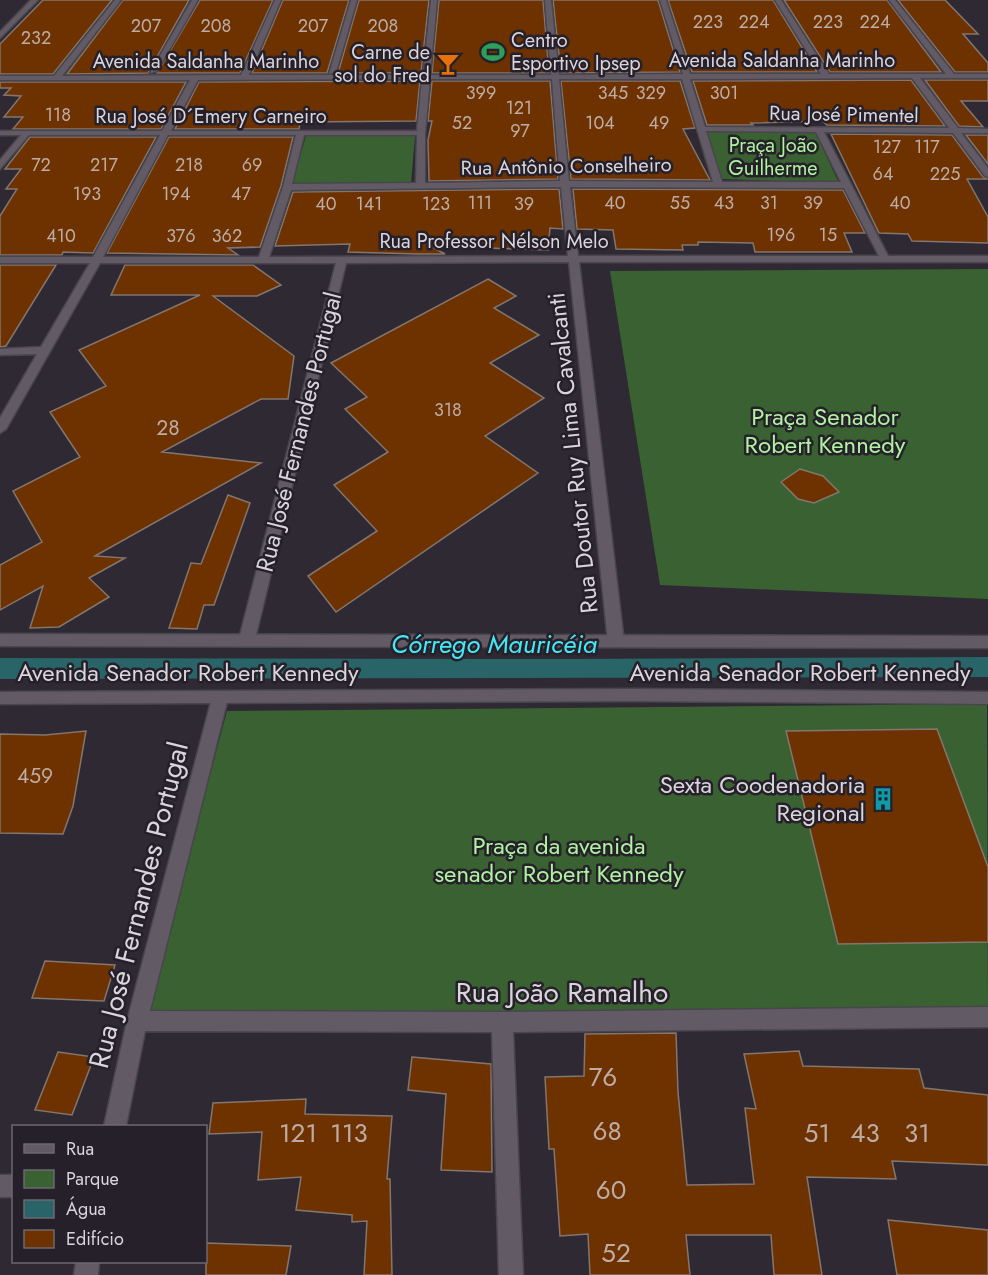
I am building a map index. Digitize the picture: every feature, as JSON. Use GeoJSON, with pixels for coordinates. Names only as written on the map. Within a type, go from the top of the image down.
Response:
{"type":"FeatureCollection","features":[{"type":"Feature","properties":{"kind":"street"},"geometry":{"type":"LineString","coordinates":[[0,36],[34,0]]}},
{"type":"Feature","properties":{"kind":"street"},"geometry":{"type":"LineString","coordinates":[[56,78],[118,0]]}},
{"type":"Feature","properties":{"kind":"street"},"geometry":{"type":"LineString","coordinates":[[150,74],[195,0]]}},
{"type":"Feature","properties":{"kind":"street"},"geometry":{"type":"LineString","coordinates":[[244,77],[278,0]]}},
{"type":"Feature","properties":{"kind":"street"},"geometry":{"type":"LineString","coordinates":[[331,75],[354,0]]}},
{"type":"Feature","properties":{"kind":"street"},"geometry":{"type":"LineString","coordinates":[[420,186],[421,133],[434,0]]}},
{"type":"Feature","properties":{"kind":"street","name":"Rua Doutor Ruy Lima Cavalcanti"},"geometry":{"type":"LineString","coordinates":[[548,0],[565,184],[616,642]]}},
{"type":"Feature","properties":{"kind":"street"},"geometry":{"type":"LineString","coordinates":[[663,0],[718,183]]}},
{"type":"Feature","properties":{"kind":"street"},"geometry":{"type":"LineString","coordinates":[[778,0],[826,76]]}},
{"type":"Feature","properties":{"kind":"street"},"geometry":{"type":"LineString","coordinates":[[892,0],[952,76]]}},
{"type":"Feature","properties":{"kind":"street","name":"Avenida Saldanha Marinho"},"geometry":{"type":"LineString","coordinates":[[0,78],[150,74],[195,78],[331,75],[426,77],[988,76]]}},
{"type":"Feature","properties":{"kind":"street"},"geometry":{"type":"LineString","coordinates":[[914,76],[988,174]]}},
{"type":"Feature","properties":{"kind":"street"},"geometry":{"type":"LineString","coordinates":[[0,429],[43,350],[98,260],[195,78]]}},
{"type":"Feature","properties":{"kind":"street","name":"Rua José Pimentel"},"geometry":{"type":"LineString","coordinates":[[700,129],[988,131]]}},
{"type":"Feature","properties":{"kind":"street"},"geometry":{"type":"LineString","coordinates":[[819,131],[885,260]]}},
{"type":"Feature","properties":{"kind":"street","name":"Rua José D´Emery Carneiro"},"geometry":{"type":"LineString","coordinates":[[0,133],[421,133]]}},
{"type":"Feature","properties":{"kind":"street"},"geometry":{"type":"LineString","coordinates":[[0,166],[27,133]]}},
{"type":"Feature","properties":{"kind":"street"},"geometry":{"type":"LineString","coordinates":[[263,259],[287,187],[301,133]]}},
{"type":"Feature","properties":{"kind":"street","name":"Rua Antônio Conselheiro"},"geometry":{"type":"LineString","coordinates":[[287,187],[845,184]]}},
{"type":"Feature","properties":{"kind":"street","name":"Rua Professor Nélson Melo"},"geometry":{"type":"LineString","coordinates":[[0,260],[988,259]]}},
{"type":"Feature","properties":{"kind":"street","name":"Rua José Fernandes Portugal"},"geometry":{"type":"LineString","coordinates":[[247,639],[342,260]]}},
{"type":"Feature","properties":{"kind":"street"},"geometry":{"type":"LineString","coordinates":[[0,352],[43,350]]}},
{"type":"Feature","properties":{"kind":"street","name":"Avenida Senador Robert Kennedy"},"geometry":{"type":"LineString","coordinates":[[0,640],[988,642]]}},
{"type":"Feature","properties":{"kind":"street","name":"Avenida Senador Robert Kennedy"},"geometry":{"type":"LineString","coordinates":[[0,698],[645,695],[988,698]]}},
{"type":"Feature","properties":{"kind":"street","name":"Rua José Fernandes Portugal"},"geometry":{"type":"LineString","coordinates":[[115,1125],[137,1021],[220,698]]}},
{"type":"Feature","properties":{"kind":"street","name":"Rua João Ramalho"},"geometry":{"type":"LineString","coordinates":[[137,1021],[502,1022],[988,1017]]}},
{"type":"Feature","properties":{"kind":"street"},"geometry":{"type":"LineString","coordinates":[[502,1022],[511,1275]]}},
{"type":"Feature","properties":{"kind":"green space","name":"Praça João Guilherme"},"geometry":{"type":"Polygon","coordinates":[[[706,132],[815,132],[839,183],[721,179],[706,132]]]}},
{"type":"Feature","properties":{"kind":"green space"},"geometry":{"type":"Polygon","coordinates":[[[306,136],[415,136],[411,183],[292,183],[306,136]]]}},
{"type":"Feature","properties":{"kind":"green space","name":"Praça Senador Robert Kennedy"},"geometry":{"type":"Polygon","coordinates":[[[988,269],[988,599],[660,585],[610,271],[988,269]]]}},
{"type":"Feature","properties":{"kind":"green space","name":"Praça da avenida senador Robert Kennedy"},"geometry":{"type":"Polygon","coordinates":[[[987,704],[988,1006],[523,1013],[147,1012],[227,711],[987,704]]]}},
{"type":"Feature","properties":{"kind":"water"},"geometry":{"type":"Polygon","coordinates":[[[988,657],[988,677],[0,679],[0,658],[988,657]]]}},
{"type":"Feature","properties":{"kind":"building"},"geometry":{"type":"Polygon","coordinates":[[[43,0],[112,0],[53,74],[0,74],[0,44],[43,0]]]}},
{"type":"Feature","properties":{"kind":"building"},"geometry":{"type":"Polygon","coordinates":[[[123,0],[189,0],[148,73],[67,74],[123,0]]]}},
{"type":"Feature","properties":{"kind":"building"},"geometry":{"type":"Polygon","coordinates":[[[200,0],[273,0],[240,73],[157,73],[200,0]]]}},
{"type":"Feature","properties":{"kind":"building"},"geometry":{"type":"Polygon","coordinates":[[[283,0],[349,0],[327,73],[252,73],[283,0]]]}},
{"type":"Feature","properties":{"kind":"building"},"geometry":{"type":"Polygon","coordinates":[[[359,0],[429,0],[421,73],[338,73],[359,0]]]}},
{"type":"Feature","properties":{"kind":"building"},"geometry":{"type":"Polygon","coordinates":[[[439,0],[543,0],[549,73],[432,73],[439,0]]]}},
{"type":"Feature","properties":{"kind":"building"},"geometry":{"type":"Polygon","coordinates":[[[553,0],[658,0],[680,72],[561,73],[553,0]]]}},
{"type":"Feature","properties":{"kind":"building"},"geometry":{"type":"Polygon","coordinates":[[[668,0],[773,0],[817,72],[692,72],[668,0]]]}},
{"type":"Feature","properties":{"kind":"building"},"geometry":{"type":"Polygon","coordinates":[[[784,0],[887,0],[941,72],[830,72],[784,0]]]}},
{"type":"Feature","properties":{"kind":"building"},"geometry":{"type":"Polygon","coordinates":[[[898,0],[945,0],[978,34],[963,34],[988,63],[988,72],[955,72],[898,0]]]}},
{"type":"Feature","properties":{"kind":"building"},"geometry":{"type":"Polygon","coordinates":[[[911,80],[945,126],[827,125],[822,121],[707,125],[693,81],[911,80]]]}},
{"type":"Feature","properties":{"kind":"building"},"geometry":{"type":"Polygon","coordinates":[[[925,80],[988,80],[988,101],[961,101],[983,127],[959,126],[925,80]]]}},
{"type":"Feature","properties":{"kind":"building"},"geometry":{"type":"Polygon","coordinates":[[[420,81],[416,121],[300,122],[299,129],[175,129],[199,82],[420,81]]]}},
{"type":"Feature","properties":{"kind":"building"},"geometry":{"type":"Polygon","coordinates":[[[432,81],[550,81],[558,179],[429,181],[428,140],[432,121],[428,121],[432,81]]]}},
{"type":"Feature","properties":{"kind":"building"},"geometry":{"type":"Polygon","coordinates":[[[561,81],[680,81],[695,128],[683,129],[710,180],[571,179],[561,81]]]}},
{"type":"Feature","properties":{"kind":"building"},"geometry":{"type":"Polygon","coordinates":[[[0,82],[186,82],[161,129],[13,129],[23,117],[4,117],[21,96],[4,95],[11,88],[0,88],[0,82]]]}},
{"type":"Feature","properties":{"kind":"building"},"geometry":{"type":"Polygon","coordinates":[[[831,134],[952,135],[983,177],[988,179],[967,179],[988,217],[988,243],[912,241],[908,234],[879,233],[831,134]]]}},
{"type":"Feature","properties":{"kind":"building"},"geometry":{"type":"Polygon","coordinates":[[[966,135],[988,135],[988,164],[966,135]]]}},
{"type":"Feature","properties":{"kind":"building"},"geometry":{"type":"Polygon","coordinates":[[[30,137],[156,137],[93,253],[0,255],[0,216],[17,189],[6,189],[21,169],[5,169],[30,137]]]}},
{"type":"Feature","properties":{"kind":"building"},"geometry":{"type":"Polygon","coordinates":[[[169,137],[293,137],[281,186],[260,247],[228,248],[238,255],[107,253],[169,137]]]}},
{"type":"Feature","properties":{"kind":"building"},"geometry":{"type":"Polygon","coordinates":[[[559,189],[563,229],[550,228],[548,250],[430,246],[445,254],[418,254],[348,252],[350,244],[275,246],[293,192],[559,189]]]}},
{"type":"Feature","properties":{"kind":"building"},"geometry":{"type":"Polygon","coordinates":[[[573,189],[843,190],[865,233],[844,233],[852,252],[755,252],[753,243],[698,242],[698,245],[682,245],[683,250],[616,249],[613,230],[577,229],[573,189]]]}},
{"type":"Feature","properties":{"kind":"building"},"geometry":{"type":"Polygon","coordinates":[[[0,265],[56,265],[6,346],[0,347],[0,265]]]}},
{"type":"Feature","properties":{"kind":"building"},"geometry":{"type":"Polygon","coordinates":[[[125,265],[253,265],[281,285],[257,296],[213,296],[294,356],[288,399],[261,399],[162,452],[261,463],[95,556],[125,558],[89,578],[109,597],[59,627],[30,628],[43,586],[0,610],[0,565],[42,542],[13,491],[80,457],[50,412],[106,386],[79,350],[200,295],[111,295],[125,265]]]}},
{"type":"Feature","properties":{"kind":"building"},"geometry":{"type":"Polygon","coordinates":[[[488,279],[516,296],[494,308],[539,335],[490,363],[544,398],[485,436],[538,473],[336,612],[308,576],[377,531],[334,485],[388,452],[345,409],[367,397],[331,363],[488,279]]]}},
{"type":"Feature","properties":{"kind":"building"},"geometry":{"type":"Polygon","coordinates":[[[800,469],[823,476],[839,492],[814,503],[798,499],[781,482],[800,469]]]}},
{"type":"Feature","properties":{"kind":"building"},"geometry":{"type":"Polygon","coordinates":[[[228,495],[250,503],[214,605],[204,605],[197,629],[169,628],[191,563],[201,564],[228,495]]]}},
{"type":"Feature","properties":{"kind":"building","name":"Sexta Coodenadoria Regional"},"geometry":{"type":"Polygon","coordinates":[[[937,729],[988,867],[988,942],[838,944],[786,731],[937,729]]]}},
{"type":"Feature","properties":{"kind":"building"},"geometry":{"type":"Polygon","coordinates":[[[86,731],[73,806],[63,834],[0,833],[0,734],[45,735],[86,731]]]}},
{"type":"Feature","properties":{"kind":"building"},"geometry":{"type":"Polygon","coordinates":[[[45,961],[115,965],[104,1001],[32,998],[45,961]]]}},
{"type":"Feature","properties":{"kind":"building"},"geometry":{"type":"Polygon","coordinates":[[[676,1033],[678,1092],[687,1185],[754,1184],[745,1108],[756,1109],[744,1054],[799,1051],[803,1066],[919,1069],[924,1088],[988,1095],[988,1165],[892,1161],[896,1179],[807,1177],[822,1275],[774,1275],[771,1235],[686,1235],[690,1275],[590,1275],[588,1234],[560,1236],[554,1149],[549,1149],[545,1077],[584,1076],[585,1034],[676,1033]]]}},
{"type":"Feature","properties":{"kind":"building"},"geometry":{"type":"Polygon","coordinates":[[[58,1052],[94,1057],[72,1115],[35,1110],[58,1052]]]}},
{"type":"Feature","properties":{"kind":"building"},"geometry":{"type":"Polygon","coordinates":[[[412,1057],[491,1064],[492,1172],[441,1170],[446,1094],[408,1090],[412,1057]]]}},
{"type":"Feature","properties":{"kind":"building"},"geometry":{"type":"Polygon","coordinates":[[[306,1099],[305,1114],[392,1116],[387,1179],[390,1179],[392,1275],[364,1275],[367,1221],[352,1222],[352,1215],[296,1210],[301,1177],[258,1180],[262,1132],[209,1134],[213,1103],[306,1099]]]}},
{"type":"Feature","properties":{"kind":"building"},"geometry":{"type":"Polygon","coordinates":[[[888,1220],[988,1230],[988,1275],[897,1275],[888,1220]]]}},
{"type":"Feature","properties":{"kind":"building"},"geometry":{"type":"Polygon","coordinates":[[[207,1243],[291,1246],[286,1275],[206,1275],[207,1243]]]}},
{"type":"Feature","properties":{"kind":"place","name":"Centro Esportivo Ipsep"},"geometry":{"type":"Point","coordinates":[493,52]}},
{"type":"Feature","properties":{"kind":"place","name":"Carne de sol do Fred"},"geometry":{"type":"Point","coordinates":[448,64]}},
{"type":"Feature","properties":{"kind":"place","name":"Sexta Coodenadoria Regional"},"geometry":{"type":"Point","coordinates":[883,799]}},
{"type":"Feature","properties":{"kind":"water label","name":"Córrego Mauricéia"},"geometry":{"type":"Point","coordinates":[494,644]}}]}
